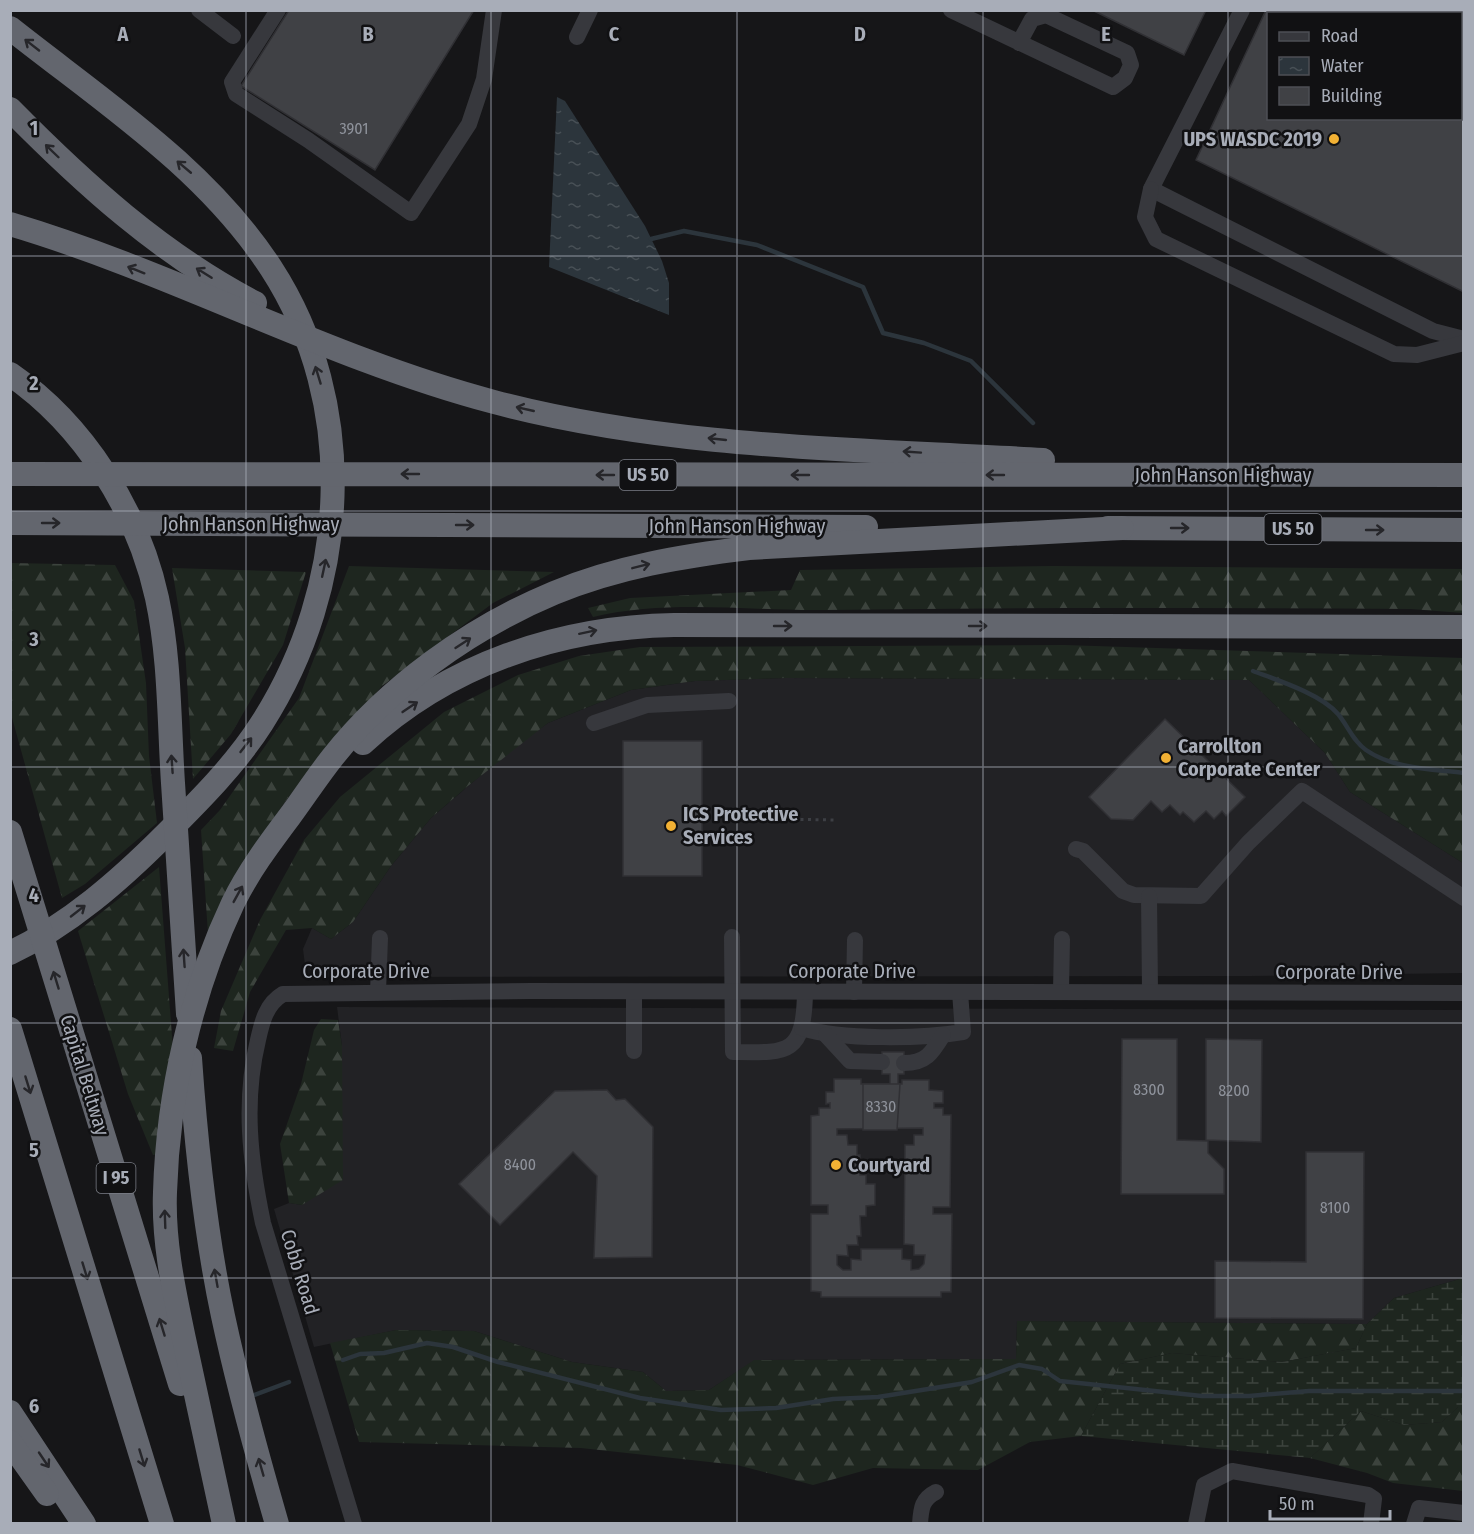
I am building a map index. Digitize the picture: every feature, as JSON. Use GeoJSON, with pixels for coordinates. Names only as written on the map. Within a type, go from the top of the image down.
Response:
{"type":"FeatureCollection","features":[{"type":"Feature","properties":{"kind":"highway"},"geometry":{"type":"LineString","coordinates":[[10,28],[207,186],[247,232],[273,271],[310,349],[322,387],[332,454],[333,502],[329,544],[309,626],[292,669],[262,724],[199,800],[141,860],[64,921],[10,953]]}},
{"type":"Feature","properties":{"kind":"highway"},"geometry":{"type":"LineString","coordinates":[[10,109],[97,195],[173,254],[234,292],[386,368]]}},
{"type":"Feature","properties":{"kind":"highway"},"geometry":{"type":"LineString","coordinates":[[10,224],[69,243],[386,368],[505,404],[593,423],[670,434],[753,442],[1284,475]]}},
{"type":"Feature","properties":{"kind":"highway"},"geometry":{"type":"LineString","coordinates":[[10,374],[66,424],[100,466],[125,510],[143,551],[157,598],[165,660],[191,1069],[201,1174],[222,1314],[241,1395],[277,1524]]}},
{"type":"Feature","properties":{"kind":"highway","name":"John Hanson Highway"},"geometry":{"type":"LineString","coordinates":[[10,474],[1464,475]]}},
{"type":"Feature","properties":{"kind":"highway","name":"John Hanson Highway"},"geometry":{"type":"LineString","coordinates":[[10,523],[1464,530]]}},
{"type":"Feature","properties":{"kind":"highway"},"geometry":{"type":"LineString","coordinates":[[223,1524],[172,1279],[166,1236],[165,1193],[174,1097],[192,1016],[234,901],[261,854],[333,757],[367,719],[431,664],[515,611],[553,593],[594,578],[693,555],[749,548],[1122,528]]}},
{"type":"Feature","properties":{"kind":"highway"},"geometry":{"type":"LineString","coordinates":[[289,816],[373,734],[443,686],[518,652],[556,639],[597,630],[674,626],[1464,627]]}},
{"type":"Feature","properties":{"kind":"highway","name":"Capital Beltway"},"geometry":{"type":"LineString","coordinates":[[10,832],[223,1524]]}},
{"type":"Feature","properties":{"kind":"highway"},"geometry":{"type":"LineString","coordinates":[[10,1029],[162,1524]]}},
{"type":"Feature","properties":{"kind":"highway"},"geometry":{"type":"LineString","coordinates":[[10,1412],[84,1524]]}},
{"type":"Feature","properties":{"kind":"highway"},"geometry":{"type":"LineString","coordinates":[[10,1442],[66,1524]]}},
{"type":"Feature","properties":{"kind":"street"},"geometry":{"type":"LineString","coordinates":[[199,10],[233,36]]}},
{"type":"Feature","properties":{"kind":"street"},"geometry":{"type":"LineString","coordinates":[[278,10],[232,82],[236,94],[308,140],[411,213],[469,124],[484,79],[494,10]]}},
{"type":"Feature","properties":{"kind":"street"},"geometry":{"type":"LineString","coordinates":[[577,37],[590,10]]}},
{"type":"Feature","properties":{"kind":"street"},"geometry":{"type":"LineString","coordinates":[[951,10],[1019,43],[1113,87],[1125,78],[1131,65],[1127,53],[1046,15],[1032,19],[1019,43]]}},
{"type":"Feature","properties":{"kind":"street"},"geometry":{"type":"LineString","coordinates":[[1242,10],[1151,189],[1145,217],[1156,239],[1394,354],[1417,355],[1464,341]]}},
{"type":"Feature","properties":{"kind":"street"},"geometry":{"type":"LineString","coordinates":[[1151,189],[1433,331],[1464,341]]}},
{"type":"Feature","properties":{"kind":"street"},"geometry":{"type":"LineString","coordinates":[[594,723],[647,705],[729,700]]}},
{"type":"Feature","properties":{"kind":"street"},"geometry":{"type":"LineString","coordinates":[[1076,849],[1083,851],[1123,891],[1134,896],[1201,896],[1248,843],[1302,791],[1464,898]]}},
{"type":"Feature","properties":{"kind":"street"},"geometry":{"type":"LineString","coordinates":[[1149,896],[1150,991]]}},
{"type":"Feature","properties":{"kind":"street"},"geometry":{"type":"LineString","coordinates":[[732,937],[733,1052],[780,1053],[790,1046],[805,1019],[805,992]]}},
{"type":"Feature","properties":{"kind":"street"},"geometry":{"type":"LineString","coordinates":[[378,992],[380,938]]}},
{"type":"Feature","properties":{"kind":"street"},"geometry":{"type":"LineString","coordinates":[[1061,991],[1062,939]]}},
{"type":"Feature","properties":{"kind":"street"},"geometry":{"type":"LineString","coordinates":[[854,992],[855,940]]}},
{"type":"Feature","properties":{"kind":"street","name":"Corporate Drive"},"geometry":{"type":"LineString","coordinates":[[261,1027],[270,1005],[284,994],[1061,991],[1464,993]]}},
{"type":"Feature","properties":{"kind":"street"},"geometry":{"type":"LineString","coordinates":[[634,992],[634,1051]]}},
{"type":"Feature","properties":{"kind":"street"},"geometry":{"type":"LineString","coordinates":[[802,1028],[826,1035],[943,1035],[963,1032],[960,992]]}},
{"type":"Feature","properties":{"kind":"street","name":"Cobb Road"},"geometry":{"type":"LineString","coordinates":[[261,1027],[254,1056],[248,1118],[254,1179],[263,1223],[354,1524]]}},
{"type":"Feature","properties":{"kind":"street"},"geometry":{"type":"LineString","coordinates":[[826,1035],[846,1059],[857,1062],[882,1062]]}},
{"type":"Feature","properties":{"kind":"street"},"geometry":{"type":"LineString","coordinates":[[904,1063],[924,1060],[933,1052],[943,1035]]}},
{"type":"Feature","properties":{"kind":"street"},"geometry":{"type":"LineString","coordinates":[[1196,1524],[1204,1485],[1232,1471],[1368,1495],[1374,1499],[1371,1524]]}},
{"type":"Feature","properties":{"kind":"street"},"geometry":{"type":"LineString","coordinates":[[920,1524],[921,1506],[928,1496],[936,1492]]}},
{"type":"Feature","properties":{"kind":"street"},"geometry":{"type":"LineString","coordinates":[[1414,1524],[1419,1508],[1464,1513]]}},
{"type":"Feature","properties":{"kind":"path"},"geometry":{"type":"LineString","coordinates":[[778,819],[835,820]]}},
{"type":"Feature","properties":{"kind":"shaded area"},"geometry":{"type":"Polygon","coordinates":[[[786,678],[1249,680],[1325,753],[1350,792],[1463,863],[1463,973],[1249,976],[328,977],[314,973],[305,965],[303,949],[312,928],[331,939],[353,922],[391,866],[431,818],[508,752],[548,723],[631,690],[695,681],[786,678]]]}},
{"type":"Feature","properties":{"kind":"shaded area"},"geometry":{"type":"Polygon","coordinates":[[[337,1007],[1463,1010],[1463,1278],[1394,1298],[1367,1324],[1017,1321],[1016,1359],[755,1360],[709,1390],[666,1391],[643,1372],[572,1362],[474,1331],[396,1330],[314,1347],[274,1209],[289,1203],[302,1205],[311,1198],[342,1046],[337,1007]]]}},
{"type":"Feature","properties":{"kind":"green space"},"geometry":{"type":"Polygon","coordinates":[[[10,563],[115,565],[134,601],[146,683],[149,756],[157,823],[85,884],[62,898],[11,714],[10,563]]]}},
{"type":"Feature","properties":{"kind":"green space"},"geometry":{"type":"Polygon","coordinates":[[[349,566],[554,572],[493,603],[382,686],[287,799],[237,872],[208,934],[201,830],[220,810],[299,698],[349,566]]]}},
{"type":"Feature","properties":{"kind":"green space"},"geometry":{"type":"Polygon","coordinates":[[[1053,566],[1463,569],[1463,613],[1411,609],[795,610],[679,607],[650,608],[593,617],[588,608],[630,598],[791,590],[800,570],[1053,566]]]}},
{"type":"Feature","properties":{"kind":"green space"},"geometry":{"type":"Polygon","coordinates":[[[172,568],[306,572],[283,645],[231,734],[193,779],[185,648],[172,568]]]}},
{"type":"Feature","properties":{"kind":"green space"},"geometry":{"type":"Polygon","coordinates":[[[1064,645],[1463,658],[1463,863],[1350,792],[1325,753],[1249,680],[786,678],[695,681],[631,690],[548,723],[468,786],[431,818],[391,866],[353,922],[331,939],[312,928],[286,930],[250,992],[233,1051],[214,1048],[221,1011],[260,920],[304,840],[340,797],[444,712],[518,675],[579,656],[640,647],[1064,645]]]}},
{"type":"Feature","properties":{"kind":"green space"},"geometry":{"type":"Polygon","coordinates":[[[159,867],[174,1062],[161,1154],[153,1155],[128,1094],[78,931],[159,867]]]}},
{"type":"Feature","properties":{"kind":"green space"},"geometry":{"type":"Polygon","coordinates":[[[321,1019],[338,1020],[342,1046],[343,1180],[302,1205],[289,1203],[280,1144],[301,1084],[314,1030],[321,1019]]]}},
{"type":"Feature","properties":{"kind":"green space"},"geometry":{"type":"Polygon","coordinates":[[[1463,1278],[1463,1407],[1458,1407],[1442,1422],[1404,1425],[1361,1411],[1310,1458],[1081,1436],[1120,1364],[1172,1353],[1282,1362],[1356,1348],[1367,1324],[1394,1298],[1463,1278]]]}},
{"type":"Feature","properties":{"kind":"green space"},"geometry":{"type":"Polygon","coordinates":[[[1017,1321],[1367,1324],[1356,1348],[1282,1362],[1172,1353],[1120,1364],[1081,1436],[1030,1442],[978,1470],[873,1468],[813,1485],[737,1465],[581,1448],[359,1442],[330,1343],[396,1330],[474,1331],[572,1362],[643,1372],[666,1391],[709,1390],[754,1360],[1016,1359],[1017,1321]]]}},
{"type":"Feature","properties":{"kind":"green space"},"geometry":{"type":"Polygon","coordinates":[[[1458,1407],[1463,1407],[1463,1491],[1393,1483],[1367,1473],[1310,1458],[1361,1411],[1404,1425],[1442,1422],[1458,1407]]]}},
{"type":"Feature","properties":{"kind":"water"},"geometry":{"type":"Polygon","coordinates":[[[557,97],[565,101],[645,226],[662,261],[669,283],[669,315],[549,267],[557,97]]]}},
{"type":"Feature","properties":{"kind":"building"},"geometry":{"type":"Polygon","coordinates":[[[289,10],[474,10],[375,170],[241,86],[289,10]]]}},
{"type":"Feature","properties":{"kind":"building"},"geometry":{"type":"Polygon","coordinates":[[[1092,10],[1206,10],[1184,55],[1092,10]]]}},
{"type":"Feature","properties":{"kind":"building","name":"UPS WASDC 2019"},"geometry":{"type":"Polygon","coordinates":[[[1266,10],[1464,10],[1464,292],[1196,160],[1266,10]]]}},
{"type":"Feature","properties":{"kind":"building","name":"Carrollton Corporate Center"},"geometry":{"type":"Polygon","coordinates":[[[1165,719],[1245,797],[1226,816],[1222,811],[1214,819],[1206,811],[1194,822],[1183,812],[1180,815],[1170,805],[1162,812],[1151,801],[1133,820],[1111,819],[1089,797],[1165,719]]]}},
{"type":"Feature","properties":{"kind":"building"},"geometry":{"type":"Polygon","coordinates":[[[623,741],[702,741],[702,876],[623,876],[623,741]]]}},
{"type":"Feature","properties":{"kind":"building"},"geometry":{"type":"Polygon","coordinates":[[[1122,1039],[1177,1039],[1177,1140],[1208,1141],[1208,1153],[1224,1169],[1224,1194],[1121,1194],[1122,1039]]]}},
{"type":"Feature","properties":{"kind":"building"},"geometry":{"type":"Polygon","coordinates":[[[1206,1039],[1262,1040],[1261,1142],[1206,1140],[1206,1039]]]}},
{"type":"Feature","properties":{"kind":"building","name":"Courtyard"},"geometry":{"type":"Polygon","coordinates":[[[882,1052],[904,1052],[904,1074],[898,1074],[898,1084],[902,1084],[902,1080],[929,1080],[929,1090],[943,1091],[943,1103],[934,1103],[934,1108],[943,1108],[943,1115],[951,1115],[950,1207],[933,1207],[933,1214],[952,1214],[951,1292],[941,1292],[941,1297],[821,1297],[821,1292],[811,1291],[811,1214],[828,1214],[828,1205],[811,1205],[811,1116],[819,1115],[819,1108],[830,1108],[830,1103],[826,1104],[826,1092],[834,1092],[834,1079],[861,1079],[861,1084],[890,1084],[890,1074],[882,1074],[882,1052]],[[923,1128],[837,1129],[837,1135],[847,1135],[848,1145],[857,1145],[857,1155],[860,1155],[860,1175],[866,1175],[866,1184],[875,1184],[875,1205],[866,1206],[866,1216],[860,1216],[861,1236],[857,1236],[858,1245],[847,1245],[848,1256],[837,1255],[837,1265],[843,1270],[851,1270],[851,1259],[861,1260],[861,1249],[902,1249],[902,1259],[911,1260],[911,1270],[919,1269],[924,1264],[925,1255],[914,1255],[914,1245],[904,1244],[905,1145],[914,1145],[914,1135],[923,1135],[923,1128]]]}},
{"type":"Feature","properties":{"kind":"building"},"geometry":{"type":"Polygon","coordinates":[[[863,1084],[900,1084],[897,1130],[863,1130],[863,1084]]]}},
{"type":"Feature","properties":{"kind":"building"},"geometry":{"type":"Polygon","coordinates":[[[607,1090],[616,1100],[625,1099],[653,1127],[652,1257],[594,1258],[597,1176],[573,1152],[500,1225],[459,1184],[555,1091],[607,1090]]]}},
{"type":"Feature","properties":{"kind":"building"},"geometry":{"type":"Polygon","coordinates":[[[1306,1152],[1364,1152],[1363,1319],[1215,1318],[1215,1261],[1306,1262],[1306,1152]]]}},
{"type":"Feature","properties":{"kind":"waterway"},"geometry":{"type":"LineString","coordinates":[[651,239],[684,231],[757,245],[863,287],[883,333],[924,343],[971,361],[1033,423]]}},
{"type":"Feature","properties":{"kind":"waterway"},"geometry":{"type":"LineString","coordinates":[[1253,671],[1298,688],[1321,700],[1338,714],[1361,746],[1377,756],[1400,765],[1464,773]]}},
{"type":"Feature","properties":{"kind":"waterway"},"geometry":{"type":"LineString","coordinates":[[343,1360],[360,1354],[384,1353],[427,1343],[453,1347],[498,1362],[640,1398],[721,1410],[776,1408],[833,1399],[878,1397],[972,1382],[1019,1365],[1042,1369],[1060,1381],[1202,1396],[1249,1396],[1309,1391],[1464,1391]]}},
{"type":"Feature","properties":{"kind":"waterway"},"geometry":{"type":"LineString","coordinates":[[249,1397],[289,1382]]}},
{"type":"Feature","properties":{"kind":"place","name":"UPS WASDC 2019"},"geometry":{"type":"Point","coordinates":[1334,139]}},
{"type":"Feature","properties":{"kind":"place","name":"Carrollton Corporate Center"},"geometry":{"type":"Point","coordinates":[1166,758]}},
{"type":"Feature","properties":{"kind":"place","name":"ICS Protective Services"},"geometry":{"type":"Point","coordinates":[671,826]}},
{"type":"Feature","properties":{"kind":"place","name":"Courtyard"},"geometry":{"type":"Point","coordinates":[836,1165]}}]}
